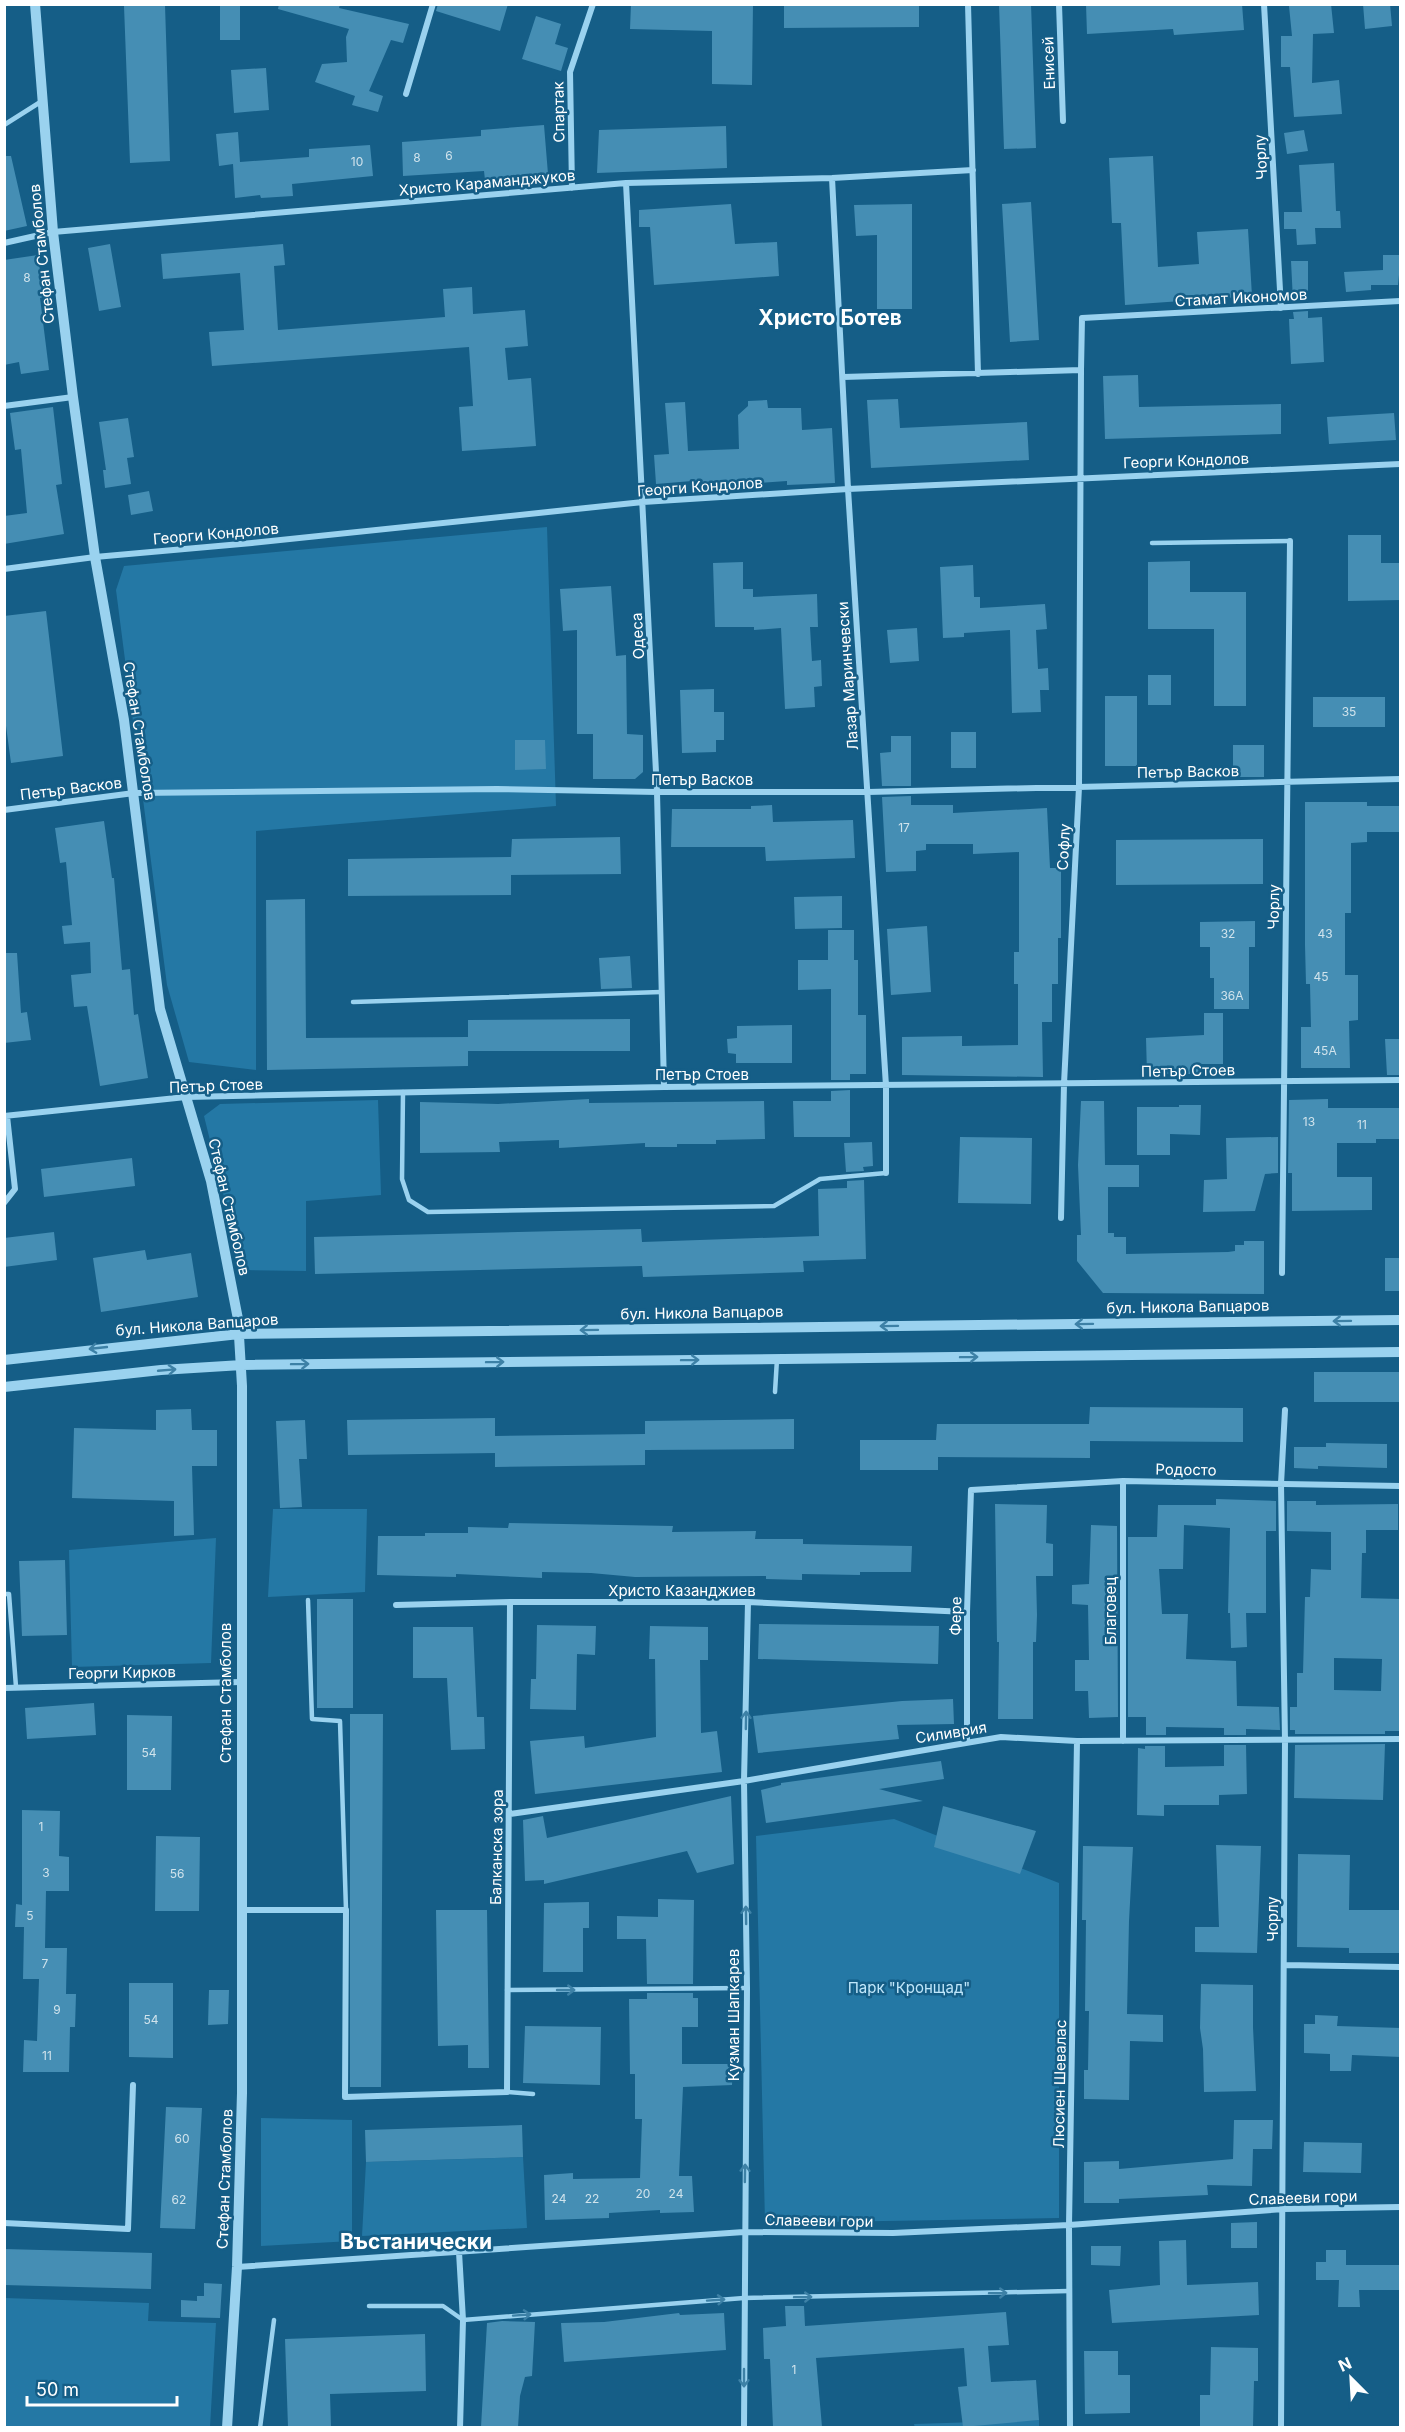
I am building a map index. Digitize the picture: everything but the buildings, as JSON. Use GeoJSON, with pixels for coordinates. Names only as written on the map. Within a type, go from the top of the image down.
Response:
{"type":"FeatureCollection","features":[{"type":"Feature","properties":{"kind":"street","name":"Стефан Стамболов"},"geometry":{"type":"LineString","coordinates":[[34,4],[53,232],[73,397],[95,557],[124,720],[160,1009],[211,1181],[239,1334],[242,1365],[242,2092],[237,2266],[228,2427]]}},
{"type":"Feature","properties":{"kind":"street"},"geometry":{"type":"LineString","coordinates":[[406,94],[433,4]]}},
{"type":"Feature","properties":{"kind":"street","name":"Спартак"},"geometry":{"type":"LineString","coordinates":[[572,188],[570,72],[593,4]]}},
{"type":"Feature","properties":{"kind":"street"},"geometry":{"type":"LineString","coordinates":[[968,4],[978,374]]}},
{"type":"Feature","properties":{"kind":"street","name":"Енисей"},"geometry":{"type":"LineString","coordinates":[[1059,4],[1063,121]]}},
{"type":"Feature","properties":{"kind":"street","name":"Чорлу"},"geometry":{"type":"LineString","coordinates":[[1264,4],[1281,308]]}},
{"type":"Feature","properties":{"kind":"street"},"geometry":{"type":"LineString","coordinates":[[4,125],[42,101]]}},
{"type":"Feature","properties":{"kind":"street","name":"Христо Караманджуков"},"geometry":{"type":"LineString","coordinates":[[4,243],[53,232],[626,183],[832,178],[974,170]]}},
{"type":"Feature","properties":{"kind":"street","name":"Лазар Маринчевски"},"geometry":{"type":"LineString","coordinates":[[832,178],[848,489],[886,1086],[886,1173]]}},
{"type":"Feature","properties":{"kind":"street","name":"Одеса"},"geometry":{"type":"LineString","coordinates":[[626,183],[657,792],[664,1088]]}},
{"type":"Feature","properties":{"kind":"street","name":"Стамат Икономов"},"geometry":{"type":"LineString","coordinates":[[1082,318],[1401,301]]}},
{"type":"Feature","properties":{"kind":"street","name":"Софлу"},"geometry":{"type":"LineString","coordinates":[[1061,1218],[1064,1084],[1079,786],[1082,318]]}},
{"type":"Feature","properties":{"kind":"street"},"geometry":{"type":"LineString","coordinates":[[843,377],[1081,370]]}},
{"type":"Feature","properties":{"kind":"street"},"geometry":{"type":"LineString","coordinates":[[4,406],[73,397]]}},
{"type":"Feature","properties":{"kind":"street","name":"Георги Кондолов"},"geometry":{"type":"LineString","coordinates":[[4,569],[95,557],[644,502],[848,489],[1401,464]]}},
{"type":"Feature","properties":{"kind":"street","name":"Чорлу"},"geometry":{"type":"LineString","coordinates":[[1282,1273],[1290,541]]}},
{"type":"Feature","properties":{"kind":"street","name":"Петър Васков"},"geometry":{"type":"LineString","coordinates":[[4,810],[134,793],[497,789],[868,792],[1401,779]]}},
{"type":"Feature","properties":{"kind":"street","name":"Петър Стоев"},"geometry":{"type":"LineString","coordinates":[[6,1116],[186,1097],[664,1088],[1401,1080]]}},
{"type":"Feature","properties":{"kind":"street"},"geometry":{"type":"LineString","coordinates":[[4,1203],[15,1189],[6,1116]]}},
{"type":"Feature","properties":{"kind":"street","name":"бул. Никола Вапцаров"},"geometry":{"type":"LineString","coordinates":[[4,1360],[239,1334],[1401,1320]]}},
{"type":"Feature","properties":{"kind":"street"},"geometry":{"type":"LineString","coordinates":[[4,1387],[242,1365],[1401,1352]]}},
{"type":"Feature","properties":{"kind":"street","name":"Чорлу"},"geometry":{"type":"LineString","coordinates":[[1281,2427],[1285,1741],[1281,1484],[1285,1410]]}},
{"type":"Feature","properties":{"kind":"street","name":"Родосто"},"geometry":{"type":"LineString","coordinates":[[971,1490],[1123,1481],[1401,1486]]}},
{"type":"Feature","properties":{"kind":"street","name":"Благовец"},"geometry":{"type":"LineString","coordinates":[[1123,1481],[1123,1741]]}},
{"type":"Feature","properties":{"kind":"street","name":"Фере"},"geometry":{"type":"LineString","coordinates":[[967,1742],[967,1612],[971,1490]]}},
{"type":"Feature","properties":{"kind":"street","name":"Христо Казанджиев"},"geometry":{"type":"LineString","coordinates":[[396,1605],[510,1602],[748,1602],[967,1612]]}},
{"type":"Feature","properties":{"kind":"street","name":"Балканска зора"},"geometry":{"type":"LineString","coordinates":[[507,2092],[510,1602]]}},
{"type":"Feature","properties":{"kind":"street","name":"Кузман Шапкарев"},"geometry":{"type":"LineString","coordinates":[[744,2427],[747,1988],[744,1780],[748,1602]]}},
{"type":"Feature","properties":{"kind":"street","name":"Георги Кирков"},"geometry":{"type":"LineString","coordinates":[[4,1688],[241,1682]]}},
{"type":"Feature","properties":{"kind":"street","name":"Силиврия"},"geometry":{"type":"LineString","coordinates":[[510,1814],[744,1780],[1001,1737],[1077,1741],[1401,1739]]}},
{"type":"Feature","properties":{"kind":"street","name":"Люсиен Шевалас"},"geometry":{"type":"LineString","coordinates":[[1070,2427],[1069,2225],[1077,1741]]}},
{"type":"Feature","properties":{"kind":"street"},"geometry":{"type":"LineString","coordinates":[[243,1910],[346,1910],[345,2097],[507,2092]]}},
{"type":"Feature","properties":{"kind":"street"},"geometry":{"type":"LineString","coordinates":[[1285,1965],[1401,1967]]}},
{"type":"Feature","properties":{"kind":"street"},"geometry":{"type":"LineString","coordinates":[[4,2223],[128,2229],[133,2085]]}},
{"type":"Feature","properties":{"kind":"street","name":"Славееви гори"},"geometry":{"type":"LineString","coordinates":[[237,2266],[744,2232],[893,2234],[1069,2225],[1284,2209],[1401,2207]]}},
{"type":"Feature","properties":{"kind":"street"},"geometry":{"type":"LineString","coordinates":[[459,2252],[464,2320],[460,2427]]}},
{"type":"Feature","properties":{"kind":"lane"},"geometry":{"type":"LineString","coordinates":[[1152,543],[1290,541]]}},
{"type":"Feature","properties":{"kind":"lane"},"geometry":{"type":"LineString","coordinates":[[353,1002],[661,992]]}},
{"type":"Feature","properties":{"kind":"lane"},"geometry":{"type":"LineString","coordinates":[[403,1092],[402,1179],[409,1200],[428,1212],[774,1206],[820,1179],[886,1173]]}},
{"type":"Feature","properties":{"kind":"lane"},"geometry":{"type":"LineString","coordinates":[[776,1392],[777,1359]]}},
{"type":"Feature","properties":{"kind":"lane"},"geometry":{"type":"LineString","coordinates":[[4,1594],[9,1594],[16,1688]]}},
{"type":"Feature","properties":{"kind":"lane"},"geometry":{"type":"LineString","coordinates":[[308,1600],[312,1719],[340,1721],[346,1910]]}},
{"type":"Feature","properties":{"kind":"lane"},"geometry":{"type":"LineString","coordinates":[[507,1990],[747,1988]]}},
{"type":"Feature","properties":{"kind":"lane"},"geometry":{"type":"LineString","coordinates":[[507,2092],[533,2094]]}},
{"type":"Feature","properties":{"kind":"lane"},"geometry":{"type":"LineString","coordinates":[[369,2306],[443,2306],[464,2320],[744,2298],[1069,2292]]}},
{"type":"Feature","properties":{"kind":"lane"},"geometry":{"type":"LineString","coordinates":[[260,2427],[274,2320]]}},
{"type":"Feature","properties":{"kind":"green space"},"geometry":{"type":"Polygon","coordinates":[[[547,527],[556,806],[256,831],[256,1070],[189,1062],[167,985],[116,590],[124,566],[547,527]]]}},
{"type":"Feature","properties":{"kind":"green space"},"geometry":{"type":"Polygon","coordinates":[[[378,1100],[381,1195],[306,1201],[306,1271],[242,1270],[204,1116],[220,1104],[378,1100]]]}},
{"type":"Feature","properties":{"kind":"green space"},"geometry":{"type":"Polygon","coordinates":[[[273,1509],[367,1509],[365,1592],[268,1597],[273,1509]]]}},
{"type":"Feature","properties":{"kind":"green space"},"geometry":{"type":"Polygon","coordinates":[[[216,1538],[211,1663],[72,1667],[69,1550],[216,1538]]]}},
{"type":"Feature","properties":{"kind":"green space","name":"Парк \"Кронщад\""},"geometry":{"type":"Polygon","coordinates":[[[894,1819],[1059,1883],[1059,2218],[765,2223],[756,1836],[894,1819]]]}},
{"type":"Feature","properties":{"kind":"green space"},"geometry":{"type":"Polygon","coordinates":[[[261,2118],[352,2120],[352,2241],[261,2246],[261,2118]]]}},
{"type":"Feature","properties":{"kind":"green space"},"geometry":{"type":"Polygon","coordinates":[[[523,2157],[527,2228],[362,2236],[366,2162],[523,2157]]]}},
{"type":"Feature","properties":{"kind":"green space"},"geometry":{"type":"Polygon","coordinates":[[[5,2298],[149,2303],[148,2321],[216,2323],[210,2427],[5,2427],[5,2298]]]}},
{"type":"Feature","properties":{"kind":"green space"},"geometry":{"type":"Polygon","coordinates":[[[1039,2420],[1039,2428],[915,2428],[914,2424],[1039,2420]]]}},
{"type":"Feature","properties":{"kind":"district","name":"Христо Ботев"},"geometry":{"type":"Point","coordinates":[830,318]}},
{"type":"Feature","properties":{"kind":"district","name":"Въстанически"},"geometry":{"type":"Point","coordinates":[416,2242]}}]}
